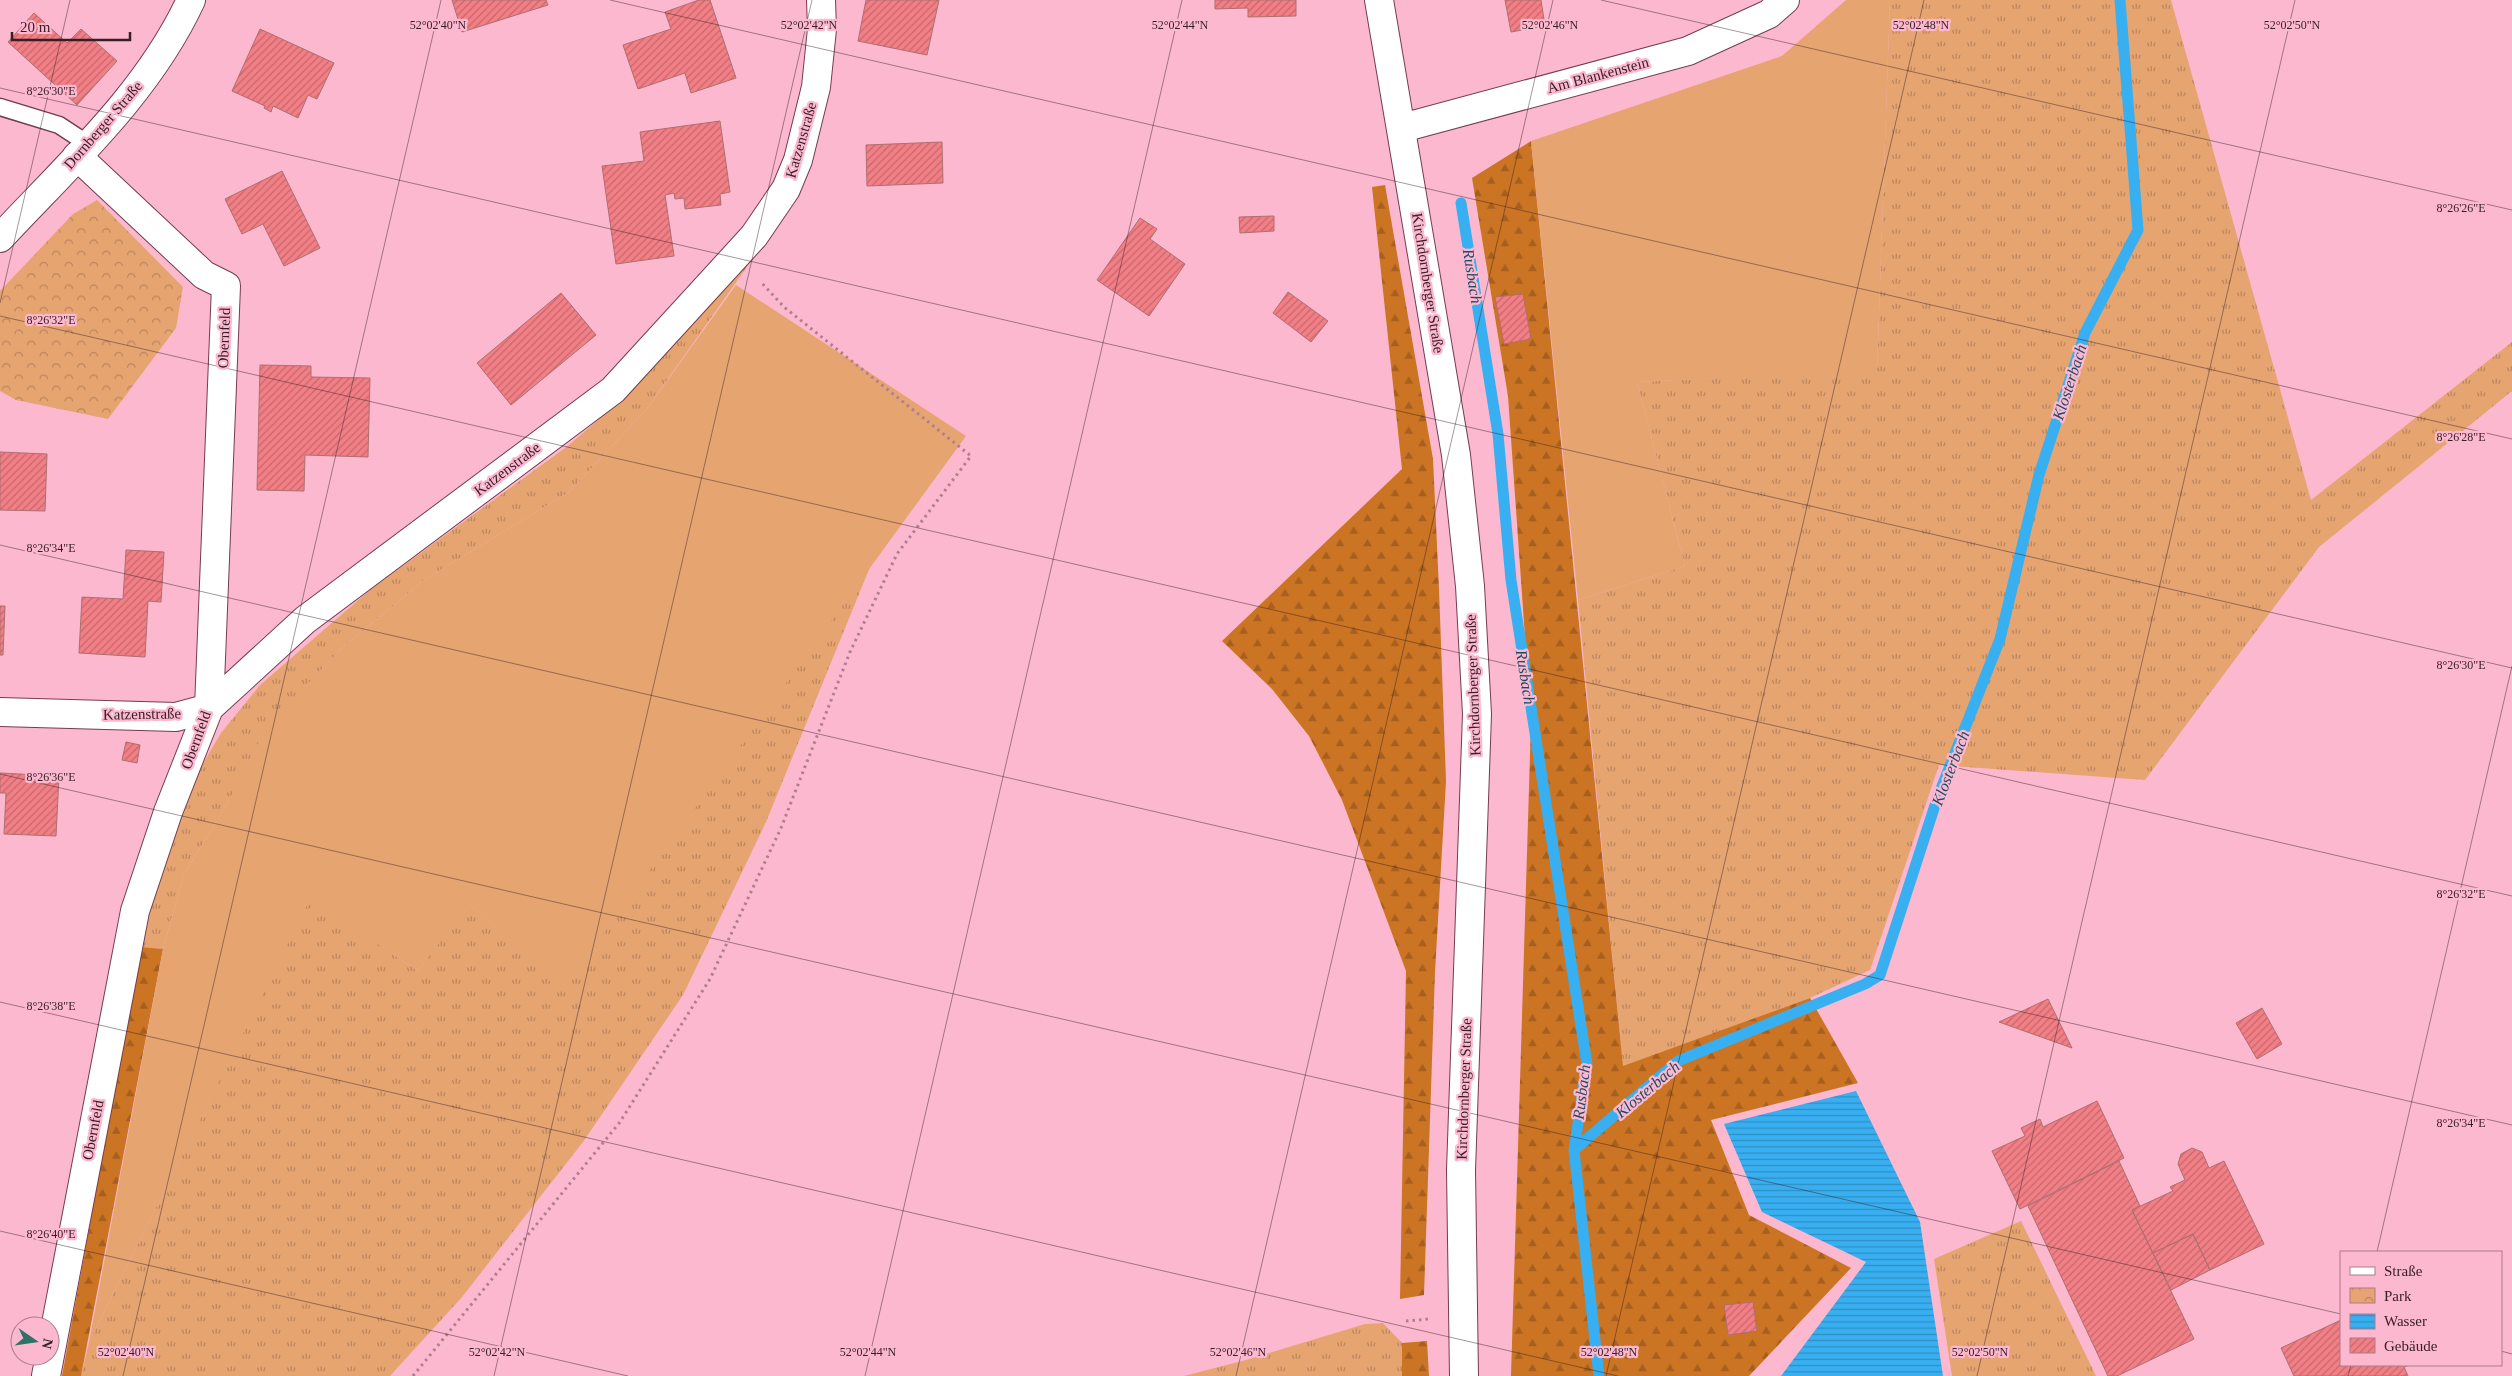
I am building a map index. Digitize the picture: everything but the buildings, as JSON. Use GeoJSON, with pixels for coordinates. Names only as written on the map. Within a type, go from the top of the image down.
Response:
{"type":"FeatureCollection","features":[{"type":"Feature","properties":{"kind":"street","name":"Dornberger Straße"},"geometry":{"type":"LineString","coordinates":[[0,238],[82,150],[157,62],[176,32],[191,0]]}},
{"type":"Feature","properties":{"kind":"street","name":"Katzenstraße"},"geometry":{"type":"LineString","coordinates":[[0,712],[176,717],[209,708],[305,620],[613,390],[754,236],[786,189],[798,160],[816,87],[822,29],[821,0]]}},
{"type":"Feature","properties":{"kind":"street","name":"Kirchdornberger Straße"},"geometry":{"type":"LineString","coordinates":[[1379,0],[1456,454],[1470,586],[1477,714],[1461,1170],[1464,1376]]}},
{"type":"Feature","properties":{"kind":"street","name":"Am Blankenstein"},"geometry":{"type":"LineString","coordinates":[[1402,128],[1688,51],[1769,14],[1785,0]]}},
{"type":"Feature","properties":{"kind":"street","name":"Obernfeld"},"geometry":{"type":"LineString","coordinates":[[46,1376],[135,911],[168,812],[209,708],[226,286],[204,275],[82,150]]}},
{"type":"Feature","properties":{"kind":"lane"},"geometry":{"type":"LineString","coordinates":[[0,107],[59,125],[82,150]]}},
{"type":"Feature","properties":{"kind":"path"},"geometry":{"type":"LineString","coordinates":[[413,1376],[620,1122],[710,979],[781,828],[850,652],[897,554],[971,456],[784,307],[760,282],[759,277]]}},
{"type":"Feature","properties":{"kind":"green space"},"geometry":{"type":"Polygon","coordinates":[[[1846,0],[1890,0],[1877,371],[1637,382],[1685,566],[1578,600],[1531,141],[1782,56],[1846,0]]]}},
{"type":"Feature","properties":{"kind":"green space"},"geometry":{"type":"Polygon","coordinates":[[[1890,0],[2171,0],[2311,500],[2512,342],[2512,391],[2319,547],[2145,780],[1939,765],[1870,970],[1810,998],[1623,1067],[1578,600],[1685,566],[1637,382],[1877,370],[1890,0]]]}},
{"type":"Feature","properties":{"kind":"green space"},"geometry":{"type":"Polygon","coordinates":[[[1531,141],[1623,1066],[1810,998],[1858,1083],[1711,1120],[1749,1215],[1851,1268],[1749,1376],[1511,1376],[1531,722],[1508,396],[1472,178],[1531,141]]]}},
{"type":"Feature","properties":{"kind":"green space"},"geometry":{"type":"Polygon","coordinates":[[[1385,185],[1433,459],[1446,781],[1435,972],[1424,1295],[1400,1299],[1406,971],[1342,800],[1309,736],[1272,689],[1222,641],[1402,469],[1372,187],[1385,185]]]}},
{"type":"Feature","properties":{"kind":"green space"},"geometry":{"type":"Polygon","coordinates":[[[97,200],[183,287],[176,328],[108,419],[16,400],[0,391],[0,291],[73,214],[97,200]]]}},
{"type":"Feature","properties":{"kind":"green space"},"geometry":{"type":"Polygon","coordinates":[[[778,223],[646,410],[569,492],[424,580],[342,648],[268,726],[226,806],[184,874],[163,949],[141,947],[155,883],[192,782],[221,733],[260,685],[370,590],[569,445],[620,401],[778,223]]]}},
{"type":"Feature","properties":{"kind":"green space"},"geometry":{"type":"Polygon","coordinates":[[[736,285],[966,436],[561,992],[469,903],[418,971],[310,899],[89,1342],[163,949],[184,874],[226,806],[267,726],[342,648],[424,580],[569,492],[646,410],[736,285]]]}},
{"type":"Feature","properties":{"kind":"green space"},"geometry":{"type":"Polygon","coordinates":[[[870,567],[766,822],[683,995],[583,1142],[462,1297],[390,1376],[81,1376],[89,1342],[310,898],[418,971],[468,902],[561,991],[870,567]]]}},
{"type":"Feature","properties":{"kind":"green space"},"geometry":{"type":"Polygon","coordinates":[[[141,947],[163,949],[81,1376],[62,1376],[141,947]]]}},
{"type":"Feature","properties":{"kind":"green space"},"geometry":{"type":"Polygon","coordinates":[[[2021,1221],[2096,1376],[1952,1376],[1934,1259],[2021,1221]]]}},
{"type":"Feature","properties":{"kind":"green space"},"geometry":{"type":"Polygon","coordinates":[[[1383,1323],[1402,1343],[1402,1376],[1184,1376],[1246,1360],[1365,1324],[1383,1323]]]}},
{"type":"Feature","properties":{"kind":"green space"},"geometry":{"type":"Polygon","coordinates":[[[1427,1341],[1429,1376],[1402,1376],[1402,1343],[1427,1341]]]}},
{"type":"Feature","properties":{"kind":"water"},"geometry":{"type":"Polygon","coordinates":[[[1856,1091],[1920,1222],[1943,1376],[1781,1376],[1866,1262],[1762,1212],[1724,1124],[1856,1091]]]}},
{"type":"Feature","properties":{"kind":"waterway","name":"Klosterbach"},"geometry":{"type":"LineString","coordinates":[[1599,1376],[1574,1150],[1678,1061],[1865,984],[1880,975],[1937,799],[2000,639],[2039,475],[2085,333],[2138,230],[2120,0]]}},
{"type":"Feature","properties":{"kind":"waterway","name":"Rusbach"},"geometry":{"type":"LineString","coordinates":[[1461,203],[1498,434],[1511,580],[1587,1064],[1574,1150]]}}]}
